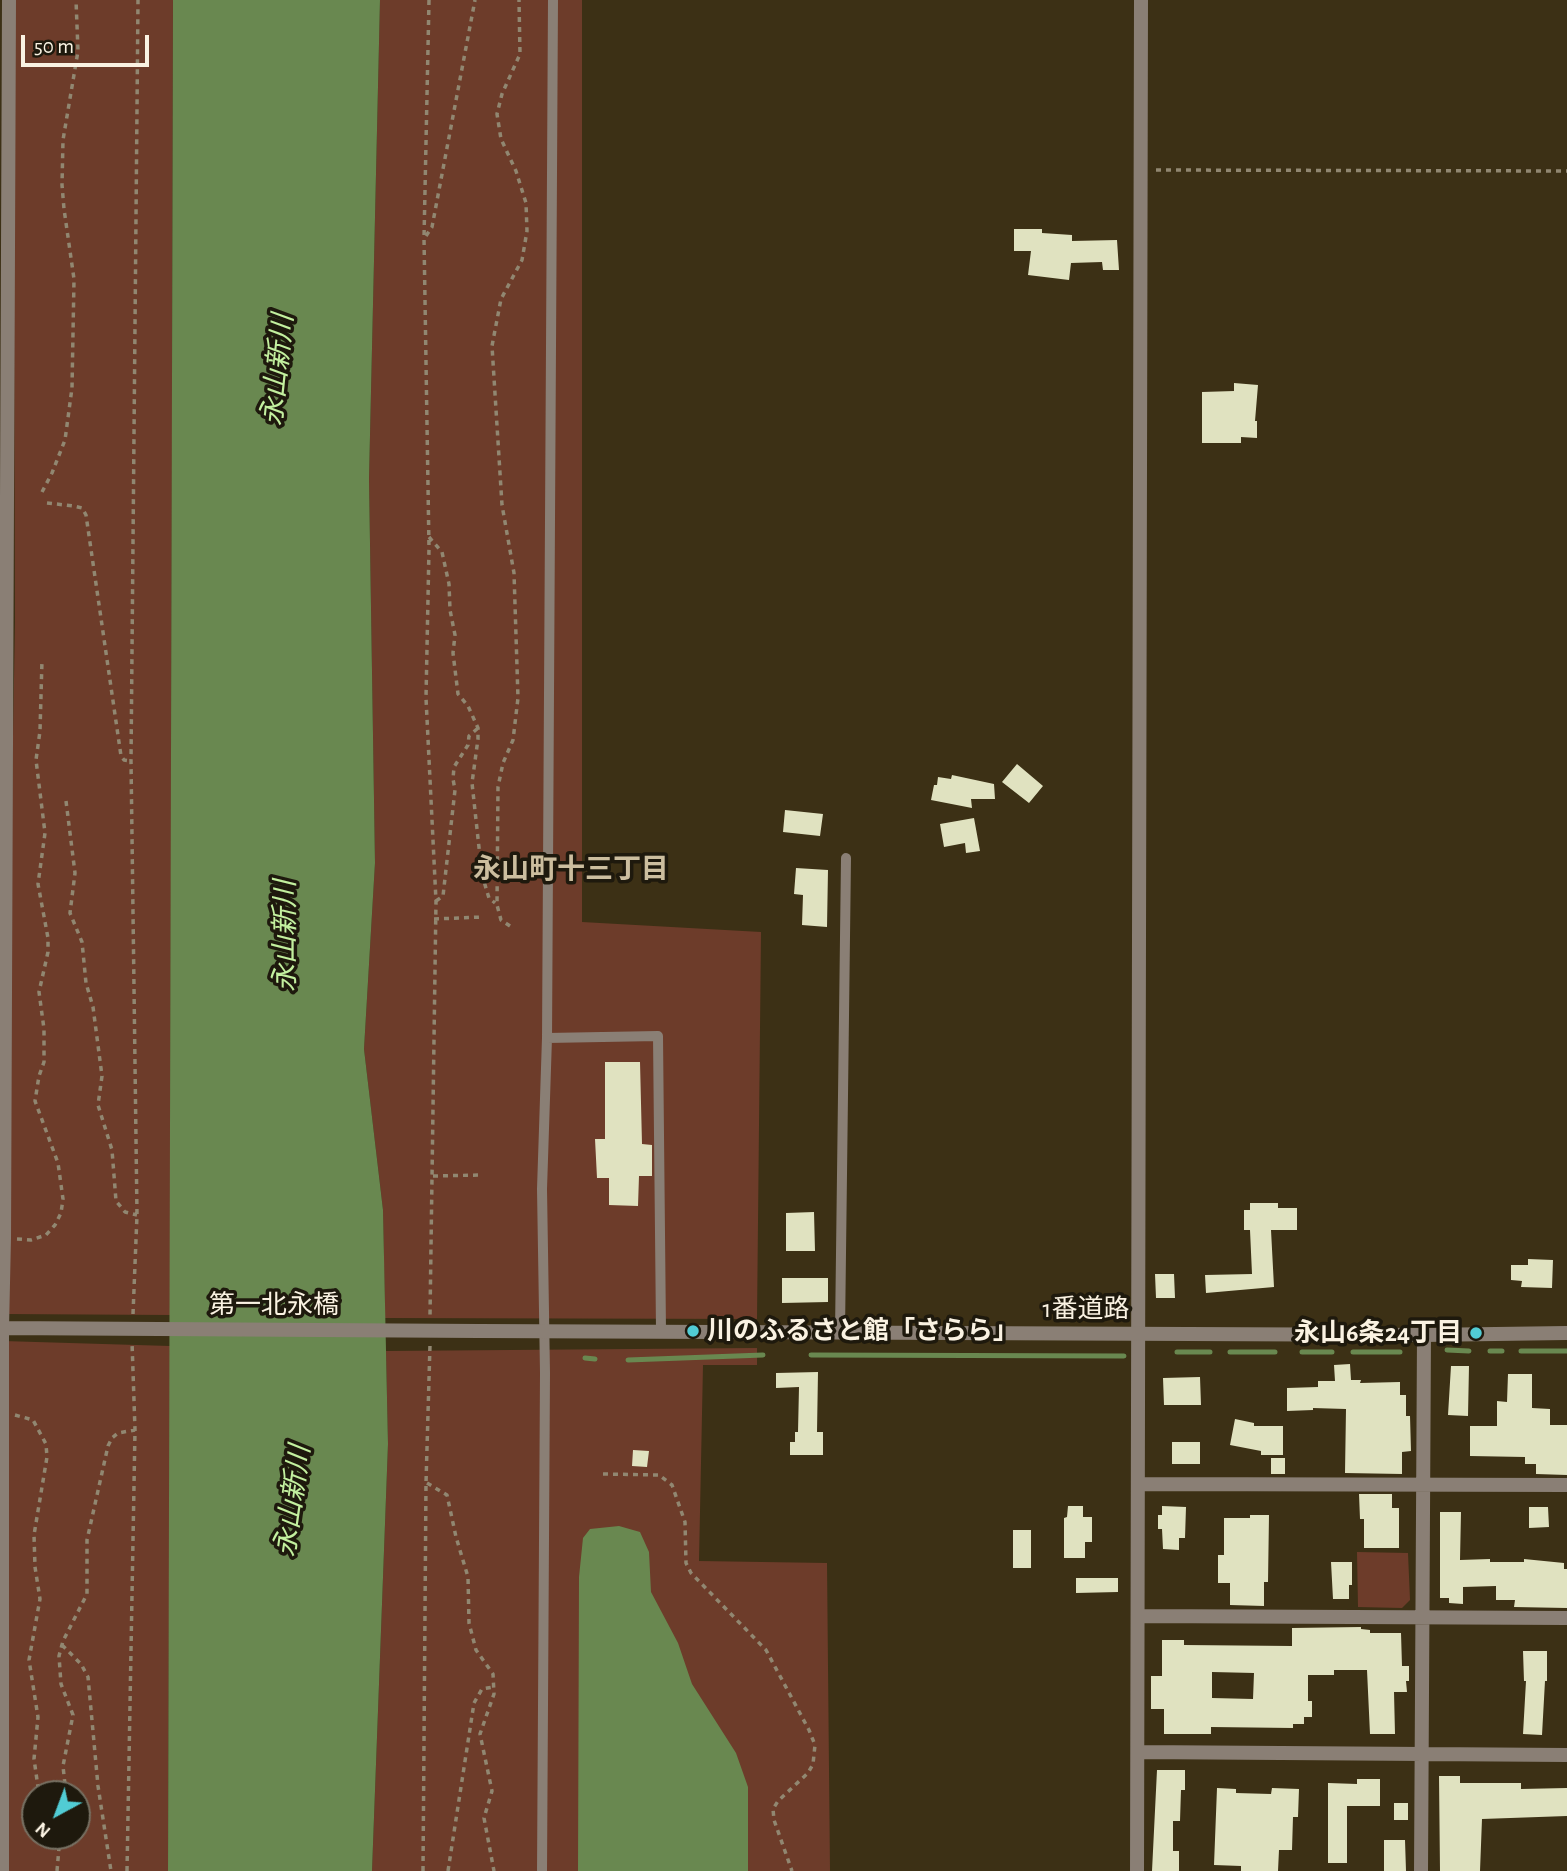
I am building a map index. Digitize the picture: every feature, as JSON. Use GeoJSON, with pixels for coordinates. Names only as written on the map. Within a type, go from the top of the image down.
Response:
{"type":"FeatureCollection","features":[{"type":"Feature","properties":{"kind":"street"},"geometry":{"type":"LineString","coordinates":[[2,1871],[1,1328],[4,1238],[4,551],[9,0]]}},
{"type":"Feature","properties":{"kind":"street"},"geometry":{"type":"LineString","coordinates":[[1137,1871],[1141,0]]}},
{"type":"Feature","properties":{"kind":"street","name":"第一北永橋"},"geometry":{"type":"LineString","coordinates":[[1,1328],[479,1331]]}},
{"type":"Feature","properties":{"kind":"street","name":"1番道路"},"geometry":{"type":"LineString","coordinates":[[479,1331],[1424,1335],[1567,1333]]}},
{"type":"Feature","properties":{"kind":"street"},"geometry":{"type":"LineString","coordinates":[[1421,1871],[1424,1335]]}},
{"type":"Feature","properties":{"kind":"street"},"geometry":{"type":"LineString","coordinates":[[1139,1484],[1567,1485]]}},
{"type":"Feature","properties":{"kind":"street"},"geometry":{"type":"LineString","coordinates":[[1138,1616],[1567,1618]]}},
{"type":"Feature","properties":{"kind":"street"},"geometry":{"type":"LineString","coordinates":[[1138,1752],[1567,1755]]}},
{"type":"Feature","properties":{"kind":"lane"},"geometry":{"type":"LineString","coordinates":[[542,1871],[542,1189],[547,1038],[554,0]]}},
{"type":"Feature","properties":{"kind":"lane"},"geometry":{"type":"LineString","coordinates":[[840,1332],[846,858]]}},
{"type":"Feature","properties":{"kind":"lane"},"geometry":{"type":"LineString","coordinates":[[547,1038],[658,1036],[661,1331]]}},
{"type":"Feature","properties":{"kind":"path"},"geometry":{"type":"LineString","coordinates":[[42,492],[65,440],[72,388],[74,279],[62,185],[63,140],[78,51],[76,0]]}},
{"type":"Feature","properties":{"kind":"path"},"geometry":{"type":"LineString","coordinates":[[133,1317],[137,1215],[131,761],[138,0]]}},
{"type":"Feature","properties":{"kind":"path"},"geometry":{"type":"LineString","coordinates":[[429,0],[424,238],[429,537],[426,698],[436,901],[430,1320]]}},
{"type":"Feature","properties":{"kind":"path"},"geometry":{"type":"LineString","coordinates":[[424,238],[432,227],[475,0]]}},
{"type":"Feature","properties":{"kind":"path"},"geometry":{"type":"LineString","coordinates":[[510,926],[501,920],[497,905],[498,787],[503,763],[513,740],[518,698],[514,573],[502,505],[492,346],[501,299],[522,260],[527,231],[526,203],[516,171],[501,139],[497,114],[502,94],[520,54],[519,0]]}},
{"type":"Feature","properties":{"kind":"path"},"geometry":{"type":"LineString","coordinates":[[1140,170],[1567,171]]}},
{"type":"Feature","properties":{"kind":"path"},"geometry":{"type":"LineString","coordinates":[[47,503],[82,508],[86,515],[121,756],[124,760],[131,761]]}},
{"type":"Feature","properties":{"kind":"path"},"geometry":{"type":"LineString","coordinates":[[429,537],[442,552],[449,584],[458,694],[468,706],[478,728],[472,783],[482,875],[489,898],[497,905]]}},
{"type":"Feature","properties":{"kind":"path"},"geometry":{"type":"LineString","coordinates":[[4,1238],[31,1240],[46,1235],[61,1213],[63,1199],[58,1163],[35,1101],[44,1062],[44,1029],[38,992],[48,952],[38,884],[45,833],[36,760],[40,731],[42,660]]}},
{"type":"Feature","properties":{"kind":"path"},"geometry":{"type":"LineString","coordinates":[[436,901],[443,896],[455,790],[454,767],[468,745],[469,736],[478,728]]}},
{"type":"Feature","properties":{"kind":"path"},"geometry":{"type":"LineString","coordinates":[[66,801],[75,873],[69,913],[82,942],[86,983],[93,1007],[102,1076],[98,1105],[112,1150],[116,1201],[125,1212],[137,1215]]}},
{"type":"Feature","properties":{"kind":"path"},"geometry":{"type":"LineString","coordinates":[[434,919],[483,917]]}},
{"type":"Feature","properties":{"kind":"path"},"geometry":{"type":"LineString","coordinates":[[433,1176],[481,1175]]}},
{"type":"Feature","properties":{"kind":"path"},"geometry":{"type":"LineString","coordinates":[[127,1871],[135,1430],[132,1330]]}},
{"type":"Feature","properties":{"kind":"path"},"geometry":{"type":"LineString","coordinates":[[423,1871],[430,1333]]}},
{"type":"Feature","properties":{"kind":"path"},"geometry":{"type":"LineString","coordinates":[[3,1413],[33,1420],[46,1444],[47,1457],[34,1535],[40,1600],[29,1660],[38,1717],[34,1759],[37,1780]]}},
{"type":"Feature","properties":{"kind":"path"},"geometry":{"type":"LineString","coordinates":[[64,1780],[63,1766],[73,1716],[58,1671],[62,1645],[87,1594],[87,1540],[108,1446],[118,1433],[135,1430]]}},
{"type":"Feature","properties":{"kind":"path"},"geometry":{"type":"LineString","coordinates":[[603,1474],[659,1475],[672,1485],[685,1522],[686,1563],[691,1573],[766,1650],[809,1730],[815,1745],[813,1764],[808,1773],[773,1809],[774,1820],[792,1871]]}},
{"type":"Feature","properties":{"kind":"path"},"geometry":{"type":"LineString","coordinates":[[426,1483],[447,1495],[468,1577],[469,1623],[476,1650],[493,1674],[494,1693],[480,1734],[492,1791],[484,1818],[494,1871]]}},
{"type":"Feature","properties":{"kind":"path"},"geometry":{"type":"LineString","coordinates":[[62,1645],[81,1664],[88,1677],[98,1786],[111,1871]]}},
{"type":"Feature","properties":{"kind":"path"},"geometry":{"type":"LineString","coordinates":[[448,1871],[474,1703],[482,1689],[494,1686]]}},
{"type":"Feature","properties":{"kind":"path"},"geometry":{"type":"LineString","coordinates":[[57,1871],[59,1850]]}},
{"type":"Feature","properties":{"kind":"shaded area"},"geometry":{"type":"Polygon","coordinates":[[[13,0],[173,0],[170,1315],[3,1314],[15,621],[13,0]]]}},
{"type":"Feature","properties":{"kind":"shaded area"},"geometry":{"type":"Polygon","coordinates":[[[380,0],[582,0],[582,922],[761,932],[757,1319],[385,1318],[383,1210],[364,1049],[375,863],[369,479],[380,0]]]}},
{"type":"Feature","properties":{"kind":"shaded area"},"geometry":{"type":"Polygon","coordinates":[[[3,1341],[170,1346],[168,1871],[2,1871],[3,1341]]]}},
{"type":"Feature","properties":{"kind":"shaded area"},"geometry":{"type":"Polygon","coordinates":[[[757,1348],[757,1365],[703,1365],[699,1561],[827,1563],[830,1871],[372,1871],[388,1444],[386,1351],[757,1348]]]}},
{"type":"Feature","properties":{"kind":"shaded area"},"geometry":{"type":"Polygon","coordinates":[[[1357,1552],[1408,1553],[1410,1600],[1402,1608],[1358,1607],[1357,1552]]]}},
{"type":"Feature","properties":{"kind":"water","name":"永山新川"},"geometry":{"type":"Polygon","coordinates":[[[173,0],[380,0],[369,479],[375,863],[364,1049],[383,1210],[388,1444],[372,1871],[168,1871],[173,0]]]}},
{"type":"Feature","properties":{"kind":"water"},"geometry":{"type":"Polygon","coordinates":[[[619,1526],[640,1532],[649,1552],[651,1592],[678,1643],[692,1684],[736,1753],[748,1787],[748,1871],[578,1871],[579,1577],[583,1538],[590,1529],[619,1526]]]}},
{"type":"Feature","properties":{"kind":"building"},"geometry":{"type":"Polygon","coordinates":[[[1014,229],[1042,229],[1042,233],[1072,235],[1072,241],[1117,240],[1119,270],[1103,270],[1102,262],[1071,263],[1069,280],[1028,275],[1031,251],[1014,251],[1014,229]]]}},
{"type":"Feature","properties":{"kind":"building"},"geometry":{"type":"Polygon","coordinates":[[[1234,383],[1258,385],[1255,421],[1257,438],[1241,437],[1241,443],[1202,443],[1202,392],[1234,391],[1234,383]]]}},
{"type":"Feature","properties":{"kind":"building"},"geometry":{"type":"Polygon","coordinates":[[[1017,764],[1043,786],[1029,803],[1002,782],[1017,764]]]}},
{"type":"Feature","properties":{"kind":"building"},"geometry":{"type":"Polygon","coordinates":[[[952,775],[994,784],[995,799],[971,799],[972,808],[931,800],[938,777],[951,779],[952,775]]]}},
{"type":"Feature","properties":{"kind":"building"},"geometry":{"type":"Polygon","coordinates":[[[785,810],[823,814],[820,836],[783,832],[785,810]]]}},
{"type":"Feature","properties":{"kind":"building"},"geometry":{"type":"Polygon","coordinates":[[[974,818],[980,851],[966,853],[965,843],[944,847],[940,824],[974,818]]]}},
{"type":"Feature","properties":{"kind":"building"},"geometry":{"type":"Polygon","coordinates":[[[796,868],[828,870],[827,927],[802,925],[803,895],[794,894],[796,868]]]}},
{"type":"Feature","properties":{"kind":"building"},"geometry":{"type":"Polygon","coordinates":[[[605,1062],[640,1062],[642,1144],[652,1145],[652,1176],[639,1176],[638,1206],[609,1205],[609,1178],[597,1178],[595,1139],[605,1139],[605,1062]]]}},
{"type":"Feature","properties":{"kind":"building"},"geometry":{"type":"Polygon","coordinates":[[[1250,1203],[1278,1203],[1278,1208],[1297,1208],[1297,1230],[1271,1230],[1274,1287],[1206,1293],[1205,1275],[1252,1274],[1250,1230],[1244,1230],[1244,1210],[1250,1210],[1250,1203]]]}},
{"type":"Feature","properties":{"kind":"building"},"geometry":{"type":"Polygon","coordinates":[[[814,1212],[815,1251],[786,1251],[786,1213],[814,1212]]]}},
{"type":"Feature","properties":{"kind":"building"},"geometry":{"type":"Polygon","coordinates":[[[1528,1259],[1553,1260],[1552,1288],[1521,1287],[1522,1281],[1511,1280],[1511,1265],[1528,1265],[1528,1259]]]}},
{"type":"Feature","properties":{"kind":"building"},"geometry":{"type":"Polygon","coordinates":[[[1155,1274],[1174,1274],[1175,1298],[1156,1298],[1155,1274]]]}},
{"type":"Feature","properties":{"kind":"building"},"geometry":{"type":"Polygon","coordinates":[[[782,1278],[828,1278],[828,1302],[782,1303],[782,1278]]]}},
{"type":"Feature","properties":{"kind":"building"},"geometry":{"type":"Polygon","coordinates":[[[1350,1364],[1351,1380],[1361,1380],[1360,1383],[1400,1382],[1400,1395],[1406,1395],[1406,1416],[1410,1416],[1411,1451],[1402,1452],[1402,1474],[1345,1473],[1346,1409],[1313,1408],[1287,1411],[1287,1388],[1318,1387],[1318,1381],[1335,1381],[1334,1365],[1350,1364]]]}},
{"type":"Feature","properties":{"kind":"building"},"geometry":{"type":"Polygon","coordinates":[[[1451,1366],[1469,1366],[1468,1416],[1448,1415],[1451,1366]]]}},
{"type":"Feature","properties":{"kind":"building"},"geometry":{"type":"Polygon","coordinates":[[[818,1372],[817,1432],[823,1432],[823,1455],[790,1455],[790,1442],[795,1442],[795,1432],[798,1432],[799,1387],[776,1388],[776,1373],[818,1372]]]}},
{"type":"Feature","properties":{"kind":"building"},"geometry":{"type":"Polygon","coordinates":[[[1508,1374],[1532,1374],[1532,1408],[1550,1409],[1550,1425],[1567,1425],[1567,1475],[1536,1474],[1536,1464],[1525,1464],[1525,1457],[1470,1456],[1470,1426],[1497,1426],[1497,1401],[1507,1402],[1508,1374]]]}},
{"type":"Feature","properties":{"kind":"building"},"geometry":{"type":"Polygon","coordinates":[[[1200,1377],[1201,1405],[1164,1405],[1163,1378],[1200,1377]]]}},
{"type":"Feature","properties":{"kind":"building"},"geometry":{"type":"Polygon","coordinates":[[[1235,1419],[1254,1423],[1254,1426],[1283,1426],[1283,1455],[1261,1455],[1261,1451],[1230,1445],[1235,1419]]]}},
{"type":"Feature","properties":{"kind":"building"},"geometry":{"type":"Polygon","coordinates":[[[1172,1442],[1200,1442],[1200,1464],[1172,1464],[1172,1442]]]}},
{"type":"Feature","properties":{"kind":"building"},"geometry":{"type":"Polygon","coordinates":[[[633,1450],[649,1451],[647,1467],[632,1466],[633,1450]]]}},
{"type":"Feature","properties":{"kind":"building"},"geometry":{"type":"Polygon","coordinates":[[[1271,1458],[1285,1458],[1285,1474],[1271,1474],[1271,1458]]]}},
{"type":"Feature","properties":{"kind":"building"},"geometry":{"type":"Polygon","coordinates":[[[1359,1494],[1392,1494],[1392,1508],[1399,1508],[1399,1548],[1364,1548],[1364,1519],[1360,1519],[1359,1494]]]}},
{"type":"Feature","properties":{"kind":"building"},"geometry":{"type":"Polygon","coordinates":[[[1068,1506],[1083,1506],[1083,1517],[1092,1517],[1092,1542],[1085,1542],[1085,1558],[1064,1558],[1064,1518],[1067,1517],[1068,1506]]]}},
{"type":"Feature","properties":{"kind":"building"},"geometry":{"type":"Polygon","coordinates":[[[1162,1506],[1186,1507],[1185,1538],[1179,1538],[1179,1550],[1163,1549],[1162,1529],[1158,1529],[1158,1515],[1162,1515],[1162,1506]]]}},
{"type":"Feature","properties":{"kind":"building"},"geometry":{"type":"Polygon","coordinates":[[[1529,1507],[1548,1507],[1549,1527],[1529,1528],[1529,1507]]]}},
{"type":"Feature","properties":{"kind":"building"},"geometry":{"type":"Polygon","coordinates":[[[1440,1512],[1461,1512],[1460,1560],[1524,1562],[1524,1559],[1564,1563],[1564,1569],[1567,1569],[1567,1608],[1514,1607],[1515,1600],[1496,1600],[1496,1586],[1463,1587],[1463,1604],[1449,1603],[1449,1598],[1440,1598],[1440,1512]]]}},
{"type":"Feature","properties":{"kind":"building"},"geometry":{"type":"Polygon","coordinates":[[[1250,1515],[1269,1515],[1268,1582],[1264,1582],[1264,1606],[1230,1605],[1230,1583],[1218,1583],[1218,1555],[1224,1555],[1224,1518],[1250,1518],[1250,1515]]]}},
{"type":"Feature","properties":{"kind":"building"},"geometry":{"type":"Polygon","coordinates":[[[1013,1530],[1031,1530],[1031,1568],[1013,1568],[1013,1530]]]}},
{"type":"Feature","properties":{"kind":"building"},"geometry":{"type":"Polygon","coordinates":[[[1331,1562],[1352,1562],[1349,1599],[1333,1599],[1331,1562]]]}},
{"type":"Feature","properties":{"kind":"building"},"geometry":{"type":"Polygon","coordinates":[[[1076,1578],[1118,1578],[1118,1592],[1076,1593],[1076,1578]]]}},
{"type":"Feature","properties":{"kind":"building"},"geometry":{"type":"Polygon","coordinates":[[[1361,1627],[1370,1630],[1370,1633],[1401,1633],[1402,1666],[1409,1666],[1409,1681],[1406,1681],[1407,1692],[1394,1692],[1395,1734],[1370,1734],[1367,1670],[1334,1670],[1334,1675],[1308,1675],[1308,1701],[1312,1701],[1312,1717],[1304,1717],[1304,1724],[1293,1724],[1293,1728],[1211,1727],[1211,1734],[1164,1734],[1164,1709],[1151,1709],[1151,1676],[1162,1676],[1162,1640],[1184,1640],[1184,1645],[1292,1646],[1292,1628],[1361,1627]],[[1212,1672],[1212,1698],[1253,1699],[1254,1673],[1212,1672]]]}},
{"type":"Feature","properties":{"kind":"building"},"geometry":{"type":"Polygon","coordinates":[[[1523,1651],[1547,1651],[1542,1735],[1523,1734],[1526,1681],[1523,1651]]]}},
{"type":"Feature","properties":{"kind":"building"},"geometry":{"type":"Polygon","coordinates":[[[1157,1770],[1185,1770],[1180,1821],[1173,1821],[1173,1851],[1179,1851],[1179,1871],[1152,1871],[1157,1770]]]}},
{"type":"Feature","properties":{"kind":"building"},"geometry":{"type":"Polygon","coordinates":[[[1439,1776],[1460,1776],[1460,1783],[1521,1783],[1521,1789],[1567,1788],[1567,1816],[1482,1819],[1480,1871],[1440,1871],[1439,1776]]]}},
{"type":"Feature","properties":{"kind":"building"},"geometry":{"type":"Polygon","coordinates":[[[1357,1779],[1380,1779],[1380,1806],[1347,1806],[1347,1863],[1328,1863],[1328,1783],[1357,1784],[1357,1779]]]}},
{"type":"Feature","properties":{"kind":"building"},"geometry":{"type":"Polygon","coordinates":[[[1217,1788],[1236,1789],[1236,1793],[1271,1794],[1272,1788],[1299,1789],[1298,1817],[1293,1817],[1292,1850],[1279,1850],[1278,1871],[1241,1871],[1241,1866],[1214,1865],[1217,1788]]]}},
{"type":"Feature","properties":{"kind":"building"},"geometry":{"type":"Polygon","coordinates":[[[1394,1803],[1408,1803],[1408,1820],[1394,1820],[1394,1803]]]}},
{"type":"Feature","properties":{"kind":"building"},"geometry":{"type":"Polygon","coordinates":[[[1384,1840],[1405,1840],[1406,1871],[1384,1871],[1384,1840]]]}},
{"type":"Feature","properties":{"kind":"waterway"},"geometry":{"type":"LineString","coordinates":[[1447,1350],[1469,1351]]}},
{"type":"Feature","properties":{"kind":"waterway"},"geometry":{"type":"LineString","coordinates":[[1490,1351],[1502,1351]]}},
{"type":"Feature","properties":{"kind":"waterway"},"geometry":{"type":"LineString","coordinates":[[1521,1351],[1567,1351]]}},
{"type":"Feature","properties":{"kind":"waterway"},"geometry":{"type":"LineString","coordinates":[[1177,1352],[1210,1352]]}},
{"type":"Feature","properties":{"kind":"waterway"},"geometry":{"type":"LineString","coordinates":[[1230,1352],[1275,1352]]}},
{"type":"Feature","properties":{"kind":"waterway"},"geometry":{"type":"LineString","coordinates":[[1302,1352],[1332,1352]]}},
{"type":"Feature","properties":{"kind":"waterway"},"geometry":{"type":"LineString","coordinates":[[1353,1352],[1400,1352]]}},
{"type":"Feature","properties":{"kind":"waterway"},"geometry":{"type":"LineString","coordinates":[[628,1360],[763,1355]]}},
{"type":"Feature","properties":{"kind":"waterway"},"geometry":{"type":"LineString","coordinates":[[811,1355],[1124,1356]]}},
{"type":"Feature","properties":{"kind":"waterway"},"geometry":{"type":"LineString","coordinates":[[585,1358],[595,1359]]}},
{"type":"Feature","properties":{"kind":"place","name":"川のふるさと館「さらら」"},"geometry":{"type":"Point","coordinates":[693,1331]}},
{"type":"Feature","properties":{"kind":"place","name":"永山6条24丁目"},"geometry":{"type":"Point","coordinates":[1476,1333]}},
{"type":"Feature","properties":{"kind":"district","name":"永山町十三丁目"},"geometry":{"type":"Point","coordinates":[571,870]}}]}
